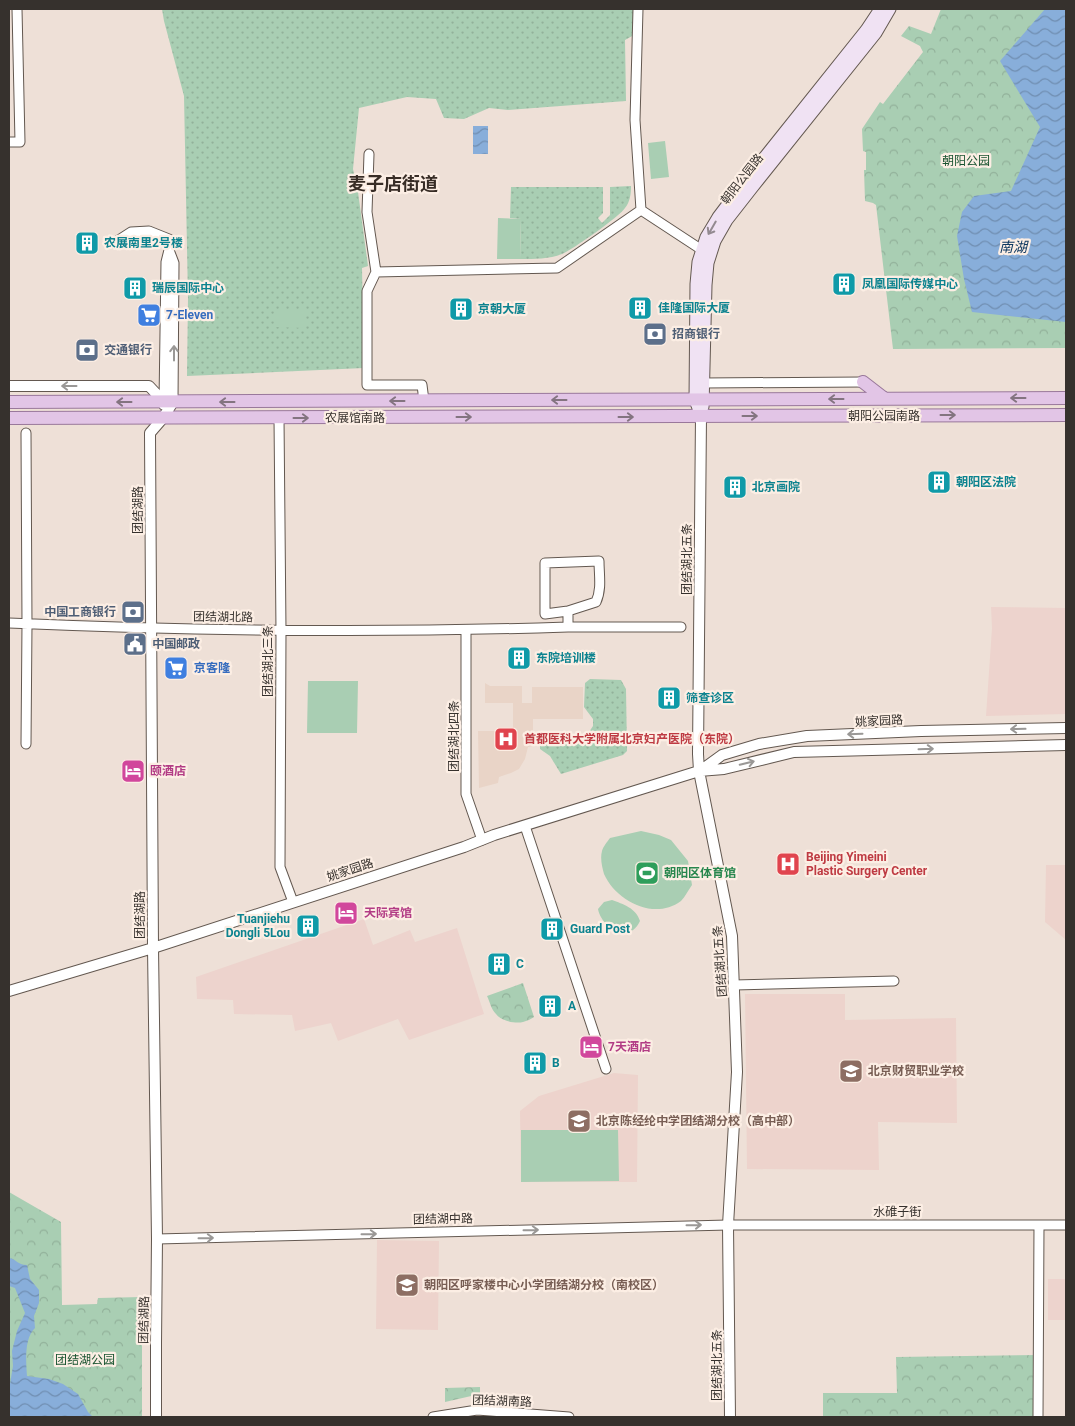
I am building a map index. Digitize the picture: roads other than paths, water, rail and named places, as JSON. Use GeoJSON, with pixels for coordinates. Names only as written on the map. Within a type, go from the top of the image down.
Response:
{"type":"FeatureCollection","features":[{"type":"Feature","properties":{"kind":"main road","name":"朝阳公园路"},"geometry":{"type":"LineString","coordinates":[[699,400],[696,284],[698,262],[706,237],[718,217],[743,184],[866,30],[880,9]]}},
{"type":"Feature","properties":{"kind":"main road","name":"朝阳公园路"},"geometry":{"type":"LineString","coordinates":[[699,400],[704,383],[708,263],[715,241],[727,220],[876,33],[890,9]]}},
{"type":"Feature","properties":{"kind":"main road"},"geometry":{"type":"LineString","coordinates":[[863,382],[885,399]]}},
{"type":"Feature","properties":{"kind":"main road","name":"朝阳公园南路"},"geometry":{"type":"LineString","coordinates":[[699,400],[1066,398]]}},
{"type":"Feature","properties":{"kind":"main road","name":"农展馆南路"},"geometry":{"type":"LineString","coordinates":[[9,402],[699,400]]}},
{"type":"Feature","properties":{"kind":"main road"},"geometry":{"type":"LineString","coordinates":[[699,400],[701,416]]}},
{"type":"Feature","properties":{"kind":"main road","name":"朝阳公园南路"},"geometry":{"type":"LineString","coordinates":[[701,416],[1066,415]]}},
{"type":"Feature","properties":{"kind":"main road","name":"农展馆南路"},"geometry":{"type":"LineString","coordinates":[[9,418],[701,416]]}},
{"type":"Feature","properties":{"kind":"street"},"geometry":{"type":"LineString","coordinates":[[638,9],[635,120],[642,210]]}},
{"type":"Feature","properties":{"kind":"street"},"geometry":{"type":"LineString","coordinates":[[9,142],[20,142],[14,10]]}},
{"type":"Feature","properties":{"kind":"street"},"geometry":{"type":"LineString","coordinates":[[369,154],[368,212],[376,272],[367,291],[367,385],[422,385],[424,401]]}},
{"type":"Feature","properties":{"kind":"street"},"geometry":{"type":"LineString","coordinates":[[642,210],[702,250]]}},
{"type":"Feature","properties":{"kind":"street"},"geometry":{"type":"LineString","coordinates":[[376,272],[557,268],[642,210]]}},
{"type":"Feature","properties":{"kind":"street"},"geometry":{"type":"LineString","coordinates":[[114,243],[130,232],[149,231],[169,239],[169,250],[174,263],[168,402]]}},
{"type":"Feature","properties":{"kind":"street"},"geometry":{"type":"LineString","coordinates":[[704,383],[863,382]]}},
{"type":"Feature","properties":{"kind":"street"},"geometry":{"type":"LineString","coordinates":[[9,386],[149,386],[168,402]]}},
{"type":"Feature","properties":{"kind":"street","name":"团结湖路"},"geometry":{"type":"LineString","coordinates":[[156,1417],[158,1239],[153,948],[150,433],[163,418],[168,402]]}},
{"type":"Feature","properties":{"kind":"street","name":"团结湖北五条"},"geometry":{"type":"LineString","coordinates":[[701,416],[699,771],[732,936],[738,1072],[728,1225],[730,1417]]}},
{"type":"Feature","properties":{"kind":"street","name":"团结湖北三条"},"geometry":{"type":"LineString","coordinates":[[279,418],[281,630],[280,867],[293,902]]}},
{"type":"Feature","properties":{"kind":"street"},"geometry":{"type":"LineString","coordinates":[[26,433],[26,744]]}},
{"type":"Feature","properties":{"kind":"street"},"geometry":{"type":"LineString","coordinates":[[599,561],[600,584],[599,596],[596,602],[568,611],[545,614],[545,562],[599,561]]}},
{"type":"Feature","properties":{"kind":"street"},"geometry":{"type":"LineString","coordinates":[[568,611],[568,627]]}},
{"type":"Feature","properties":{"kind":"street","name":"团结湖北路"},"geometry":{"type":"LineString","coordinates":[[9,623],[281,630],[681,627]]}},
{"type":"Feature","properties":{"kind":"street","name":"团结湖北四条"},"geometry":{"type":"LineString","coordinates":[[466,630],[466,794],[482,840]]}},
{"type":"Feature","properties":{"kind":"street","name":"姚家园路"},"geometry":{"type":"LineString","coordinates":[[699,771],[722,755],[759,744],[807,736],[1066,728]]}},
{"type":"Feature","properties":{"kind":"street","name":"姚家园路"},"geometry":{"type":"LineString","coordinates":[[9,991],[153,948],[699,771],[724,769],[794,752],[1066,745]]}},
{"type":"Feature","properties":{"kind":"street"},"geometry":{"type":"LineString","coordinates":[[525,826],[606,1069]]}},
{"type":"Feature","properties":{"kind":"street"},"geometry":{"type":"LineString","coordinates":[[734,985],[894,981]]}},
{"type":"Feature","properties":{"kind":"street","name":"团结湖中路"},"geometry":{"type":"LineString","coordinates":[[158,1239],[728,1225]]}},
{"type":"Feature","properties":{"kind":"street","name":"水碓子街"},"geometry":{"type":"LineString","coordinates":[[728,1225],[1066,1225]]}},
{"type":"Feature","properties":{"kind":"street"},"geometry":{"type":"LineString","coordinates":[[1038,1417],[1039,1225]]}},
{"type":"Feature","properties":{"kind":"street","name":"团结湖南路"},"geometry":{"type":"LineString","coordinates":[[433,1417],[476,1410],[569,1417]]}},
{"type":"Feature","properties":{"kind":"water","name":"南湖"},"geometry":{"type":"Polygon","coordinates":[[[1045,9],[1066,9],[1066,322],[972,312],[957,236],[962,212],[974,196],[1011,191],[1040,127],[1000,61],[1045,9]]]}},
{"type":"Feature","properties":{"kind":"water"},"geometry":{"type":"Polygon","coordinates":[[[473,126],[488,126],[488,154],[473,154],[473,126]]]}},
{"type":"Feature","properties":{"kind":"water"},"geometry":{"type":"Polygon","coordinates":[[[9,1258],[27,1265],[30,1279],[39,1290],[39,1303],[34,1316],[35,1328],[31,1332],[27,1344],[27,1376],[49,1379],[63,1384],[78,1394],[93,1417],[9,1417],[9,1390],[13,1366],[12,1351],[17,1331],[25,1313],[15,1288],[9,1286],[9,1258]]]}},
{"type":"Feature","properties":{"kind":"place","name":"农展南里2号楼"},"geometry":{"type":"Point","coordinates":[87,243]}},
{"type":"Feature","properties":{"kind":"place","name":"凤凰国际传媒中心"},"geometry":{"type":"Point","coordinates":[844,284]}},
{"type":"Feature","properties":{"kind":"place","name":"瑞辰国际中心"},"geometry":{"type":"Point","coordinates":[135,288]}},
{"type":"Feature","properties":{"kind":"place","name":"佳隆国际大厦"},"geometry":{"type":"Point","coordinates":[640,308]}},
{"type":"Feature","properties":{"kind":"place","name":"京朝大厦"},"geometry":{"type":"Point","coordinates":[461,309]}},
{"type":"Feature","properties":{"kind":"place","name":"7-Eleven"},"geometry":{"type":"Point","coordinates":[149,315]}},
{"type":"Feature","properties":{"kind":"place","name":"招商银行"},"geometry":{"type":"Point","coordinates":[655,334]}},
{"type":"Feature","properties":{"kind":"place","name":"交通银行"},"geometry":{"type":"Point","coordinates":[87,350]}},
{"type":"Feature","properties":{"kind":"place","name":"朝阳区法院"},"geometry":{"type":"Point","coordinates":[939,482]}},
{"type":"Feature","properties":{"kind":"place","name":"北京画院"},"geometry":{"type":"Point","coordinates":[735,487]}},
{"type":"Feature","properties":{"kind":"place","name":"中国工商银行"},"geometry":{"type":"Point","coordinates":[133,612]}},
{"type":"Feature","properties":{"kind":"place","name":"中国邮政"},"geometry":{"type":"Point","coordinates":[135,644]}},
{"type":"Feature","properties":{"kind":"place","name":"东院培训楼"},"geometry":{"type":"Point","coordinates":[519,658]}},
{"type":"Feature","properties":{"kind":"place","name":"京客隆"},"geometry":{"type":"Point","coordinates":[176,668]}},
{"type":"Feature","properties":{"kind":"place","name":"筛查诊区"},"geometry":{"type":"Point","coordinates":[669,698]}},
{"type":"Feature","properties":{"kind":"place","name":"首都医科大学附属北京妇产医院（东院）"},"geometry":{"type":"Point","coordinates":[506,739]}},
{"type":"Feature","properties":{"kind":"place","name":"颐酒店"},"geometry":{"type":"Point","coordinates":[133,771]}},
{"type":"Feature","properties":{"kind":"place","name":"Beijing Yimeini Plastic Surgery Center"},"geometry":{"type":"Point","coordinates":[788,864]}},
{"type":"Feature","properties":{"kind":"place","name":"朝阳区体育馆"},"geometry":{"type":"Point","coordinates":[647,873]}},
{"type":"Feature","properties":{"kind":"place","name":"天际宾馆"},"geometry":{"type":"Point","coordinates":[346,913]}},
{"type":"Feature","properties":{"kind":"place","name":"Tuanjiehu Dongli 5Lou"},"geometry":{"type":"Point","coordinates":[308,926]}},
{"type":"Feature","properties":{"kind":"place","name":"Guard Post"},"geometry":{"type":"Point","coordinates":[552,929]}},
{"type":"Feature","properties":{"kind":"place","name":"C"},"geometry":{"type":"Point","coordinates":[499,964]}},
{"type":"Feature","properties":{"kind":"place","name":"A"},"geometry":{"type":"Point","coordinates":[550,1006]}},
{"type":"Feature","properties":{"kind":"place","name":"7天酒店"},"geometry":{"type":"Point","coordinates":[591,1047]}},
{"type":"Feature","properties":{"kind":"place","name":"B"},"geometry":{"type":"Point","coordinates":[535,1063]}},
{"type":"Feature","properties":{"kind":"place","name":"北京财贸职业学校"},"geometry":{"type":"Point","coordinates":[851,1071]}},
{"type":"Feature","properties":{"kind":"place","name":"北京陈经纶中学团结湖分校（高中部）"},"geometry":{"type":"Point","coordinates":[579,1121]}},
{"type":"Feature","properties":{"kind":"place","name":"朝阳区呼家楼中心小学团结湖分校（南校区）"},"geometry":{"type":"Point","coordinates":[407,1285]}},
{"type":"Feature","properties":{"kind":"district","name":"麦子店街道"},"geometry":{"type":"Point","coordinates":[393,183]}},
{"type":"Feature","properties":{"kind":"park label","name":"朝阳公园"},"geometry":{"type":"Point","coordinates":[966,161]}},
{"type":"Feature","properties":{"kind":"park label","name":"团结湖公园"},"geometry":{"type":"Point","coordinates":[85,1360]}}]}
